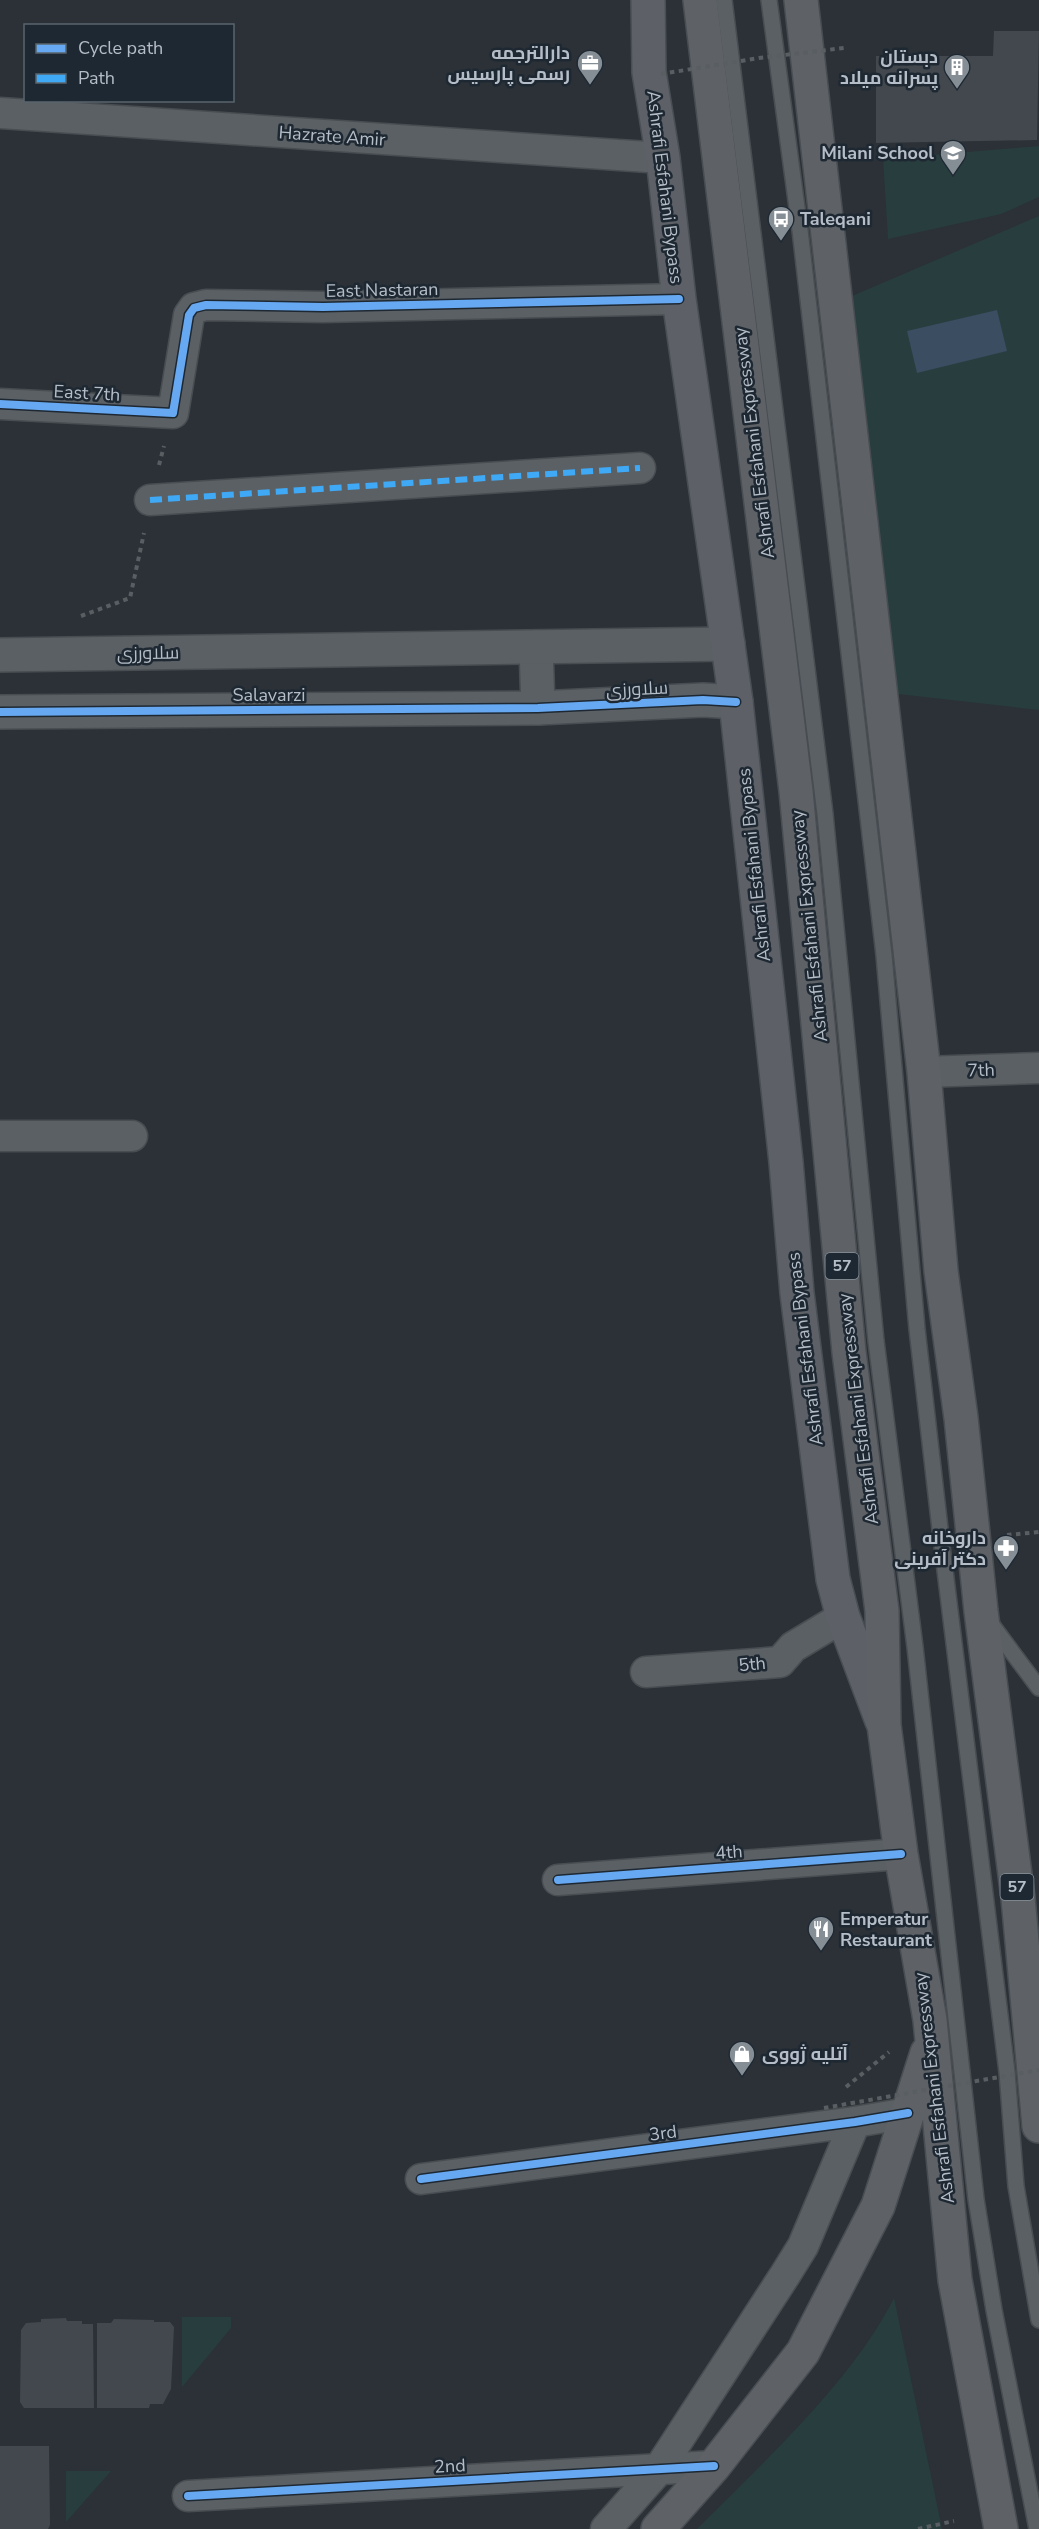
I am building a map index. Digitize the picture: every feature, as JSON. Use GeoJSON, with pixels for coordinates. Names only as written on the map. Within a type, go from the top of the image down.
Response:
{"type":"FeatureCollection","features":[{"type":"Feature","properties":{"kind":"highway","name":"Ashrafi Esfahani Expressway"},"geometry":{"type":"LineString","coordinates":[[700,0],[796,791],[849,1352],[882,1611],[884,1725],[901,1854],[931,2040],[955,2280],[1001,2529]]}},
{"type":"Feature","properties":{"kind":"highway","name":"57"},"geometry":{"type":"LineString","coordinates":[[801,0],[924,1072],[941,1270],[961,1418],[981,1611],[1018,1898],[1039,2126]]}},
{"type":"Feature","properties":{"kind":"highway"},"geometry":{"type":"LineString","coordinates":[[1018,1898],[1039,1955]]}},
{"type":"Feature","properties":{"kind":"highway"},"geometry":{"type":"LineString","coordinates":[[658,2529],[714,2466],[803,2352],[878,2206],[931,2040]]}},
{"type":"Feature","properties":{"kind":"main road","name":"Ashrafi Esfahani Bypass"},"geometry":{"type":"LineString","coordinates":[[648,0],[650,72],[663,158],[679,298],[736,702],[797,1293],[833,1580],[843,1617],[884,1725]]}},
{"type":"Feature","properties":{"kind":"street","name":"Hazrate Amir"},"geometry":{"type":"LineString","coordinates":[[0,113],[663,158]]}},
{"type":"Feature","properties":{"kind":"street","name":"East Nastaran"},"geometry":{"type":"LineString","coordinates":[[173,413],[189,315],[194,308],[206,305],[323,307],[679,298]]}},
{"type":"Feature","properties":{"kind":"street","name":"East 7th"},"geometry":{"type":"LineString","coordinates":[[0,404],[173,413]]}},
{"type":"Feature","properties":{"kind":"street"},"geometry":{"type":"LineString","coordinates":[[150,500],[640,468]]}},
{"type":"Feature","properties":{"kind":"street","name":"سلاورزی"},"geometry":{"type":"LineString","coordinates":[[0,655],[728,644]]}},
{"type":"Feature","properties":{"kind":"street"},"geometry":{"type":"LineString","coordinates":[[536,647],[538,708]]}},
{"type":"Feature","properties":{"kind":"street","name":"سلاورزی"},"geometry":{"type":"LineString","coordinates":[[538,708],[704,700],[736,702]]}},
{"type":"Feature","properties":{"kind":"street","name":"Salavarzi"},"geometry":{"type":"LineString","coordinates":[[0,712],[538,708]]}},
{"type":"Feature","properties":{"kind":"street","name":"7th"},"geometry":{"type":"LineString","coordinates":[[924,1072],[1039,1068]]}},
{"type":"Feature","properties":{"kind":"street"},"geometry":{"type":"LineString","coordinates":[[0,1136],[132,1136]]}},
{"type":"Feature","properties":{"kind":"street","name":"5th"},"geometry":{"type":"LineString","coordinates":[[646,1672],[780,1662],[793,1647],[843,1617]]}},
{"type":"Feature","properties":{"kind":"street","name":"4th"},"geometry":{"type":"LineString","coordinates":[[558,1880],[901,1854]]}},
{"type":"Feature","properties":{"kind":"street","name":"3rd"},"geometry":{"type":"LineString","coordinates":[[421,2179],[855,2122],[908,2113]]}},
{"type":"Feature","properties":{"kind":"street"},"geometry":{"type":"LineString","coordinates":[[606,2529],[658,2469],[763,2311],[803,2246],[855,2122]]}},
{"type":"Feature","properties":{"kind":"street","name":"2nd"},"geometry":{"type":"LineString","coordinates":[[188,2496],[714,2466]]}},
{"type":"Feature","properties":{"kind":"lane"},"geometry":{"type":"LineString","coordinates":[[724,0],[824,802],[876,1341],[915,1647],[976,2199],[994,2310],[1037,2529]]}},
{"type":"Feature","properties":{"kind":"lane"},"geometry":{"type":"LineString","coordinates":[[769,0],[800,230],[884,955],[918,1341],[1000,2013],[1016,2186],[1039,2320]]}},
{"type":"Feature","properties":{"kind":"lane"},"geometry":{"type":"LineString","coordinates":[[981,1611],[1039,1689]]}},
{"type":"Feature","properties":{"kind":"path"},"geometry":{"type":"LineString","coordinates":[[661,74],[759,58],[844,48]]}},
{"type":"Feature","properties":{"kind":"path"},"geometry":{"type":"LineString","coordinates":[[51,655],[75,618],[130,598],[150,500],[173,413]]}},
{"type":"Feature","properties":{"kind":"path"},"geometry":{"type":"LineString","coordinates":[[824,2108],[1039,2070]]}},
{"type":"Feature","properties":{"kind":"path"},"geometry":{"type":"LineString","coordinates":[[918,2529],[954,2520]]}},
{"type":"Feature","properties":{"kind":"green space"},"geometry":{"type":"Polygon","coordinates":[[[1039,146],[1039,197],[1001,214],[888,239],[883,159],[1039,146]]]}},
{"type":"Feature","properties":{"kind":"green space"},"geometry":{"type":"Polygon","coordinates":[[[1039,216],[1039,710],[898,694],[845,299],[1039,216]]]}},
{"type":"Feature","properties":{"kind":"green space"},"geometry":{"type":"Polygon","coordinates":[[[894,2298],[942,2529],[697,2529],[830,2391],[876,2330],[894,2298]]]}},
{"type":"Feature","properties":{"kind":"green space"},"geometry":{"type":"Polygon","coordinates":[[[182,2317],[231,2317],[231,2328],[182,2387],[182,2317]]]}},
{"type":"Feature","properties":{"kind":"green space"},"geometry":{"type":"Polygon","coordinates":[[[66,2471],[111,2471],[66,2522],[66,2471]]]}},
{"type":"Feature","properties":{"kind":"water"},"geometry":{"type":"Polygon","coordinates":[[[997,310],[1007,351],[917,373],[907,331],[997,310]]]}},
{"type":"Feature","properties":{"kind":"building","name":"دبستان پسرانه میلاد"},"geometry":{"type":"Polygon","coordinates":[[[994,31],[1039,31],[1037,140],[876,143],[876,56],[993,56],[994,31]]]}},
{"type":"Feature","properties":{"kind":"building"},"geometry":{"type":"Polygon","coordinates":[[[66,2318],[67,2321],[93,2324],[94,2408],[24,2408],[20,2402],[21,2330],[26,2323],[41,2322],[41,2319],[66,2318]]]}},
{"type":"Feature","properties":{"kind":"building"},"geometry":{"type":"Polygon","coordinates":[[[114,2319],[170,2322],[174,2327],[171,2389],[163,2404],[150,2404],[149,2408],[97,2408],[97,2323],[111,2323],[114,2319]]]}},
{"type":"Feature","properties":{"kind":"building"},"geometry":{"type":"Polygon","coordinates":[[[0,2446],[49,2446],[50,2525],[48,2529],[0,2529],[0,2446]]]}},
{"type":"Feature","properties":{"kind":"marked path"},"geometry":{"type":"LineString","coordinates":[[150,500],[640,468]]}},
{"type":"Feature","properties":{"kind":"cycle path"},"geometry":{"type":"LineString","coordinates":[[0,404],[173,413],[189,315],[194,308],[206,305],[323,307],[679,299]]}},
{"type":"Feature","properties":{"kind":"cycle path"},"geometry":{"type":"LineString","coordinates":[[0,712],[538,708],[703,700],[736,702]]}},
{"type":"Feature","properties":{"kind":"cycle path"},"geometry":{"type":"LineString","coordinates":[[558,1880],[901,1854]]}},
{"type":"Feature","properties":{"kind":"cycle path"},"geometry":{"type":"LineString","coordinates":[[421,2179],[855,2122],[908,2113]]}},
{"type":"Feature","properties":{"kind":"cycle path"},"geometry":{"type":"LineString","coordinates":[[188,2496],[714,2466]]}},
{"type":"Feature","properties":{"kind":"place","name":"دارالترجمه رسمی پارسیس"},"geometry":{"type":"Point","coordinates":[590,86]}},
{"type":"Feature","properties":{"kind":"place","name":"دبستان پسرانه میلاد"},"geometry":{"type":"Point","coordinates":[957,90]}},
{"type":"Feature","properties":{"kind":"place","name":"Milani School"},"geometry":{"type":"Point","coordinates":[953,176]}},
{"type":"Feature","properties":{"kind":"place","name":"Taleqani"},"geometry":{"type":"Point","coordinates":[781,242]}},
{"type":"Feature","properties":{"kind":"place","name":"داروخانه دکتر آفرینی"},"geometry":{"type":"Point","coordinates":[1006,1571]}},
{"type":"Feature","properties":{"kind":"place","name":"Emperatur Restaurant"},"geometry":{"type":"Point","coordinates":[821,1952]}},
{"type":"Feature","properties":{"kind":"place","name":"آتلیه ژووی"},"geometry":{"type":"Point","coordinates":[742,2077]}}]}
